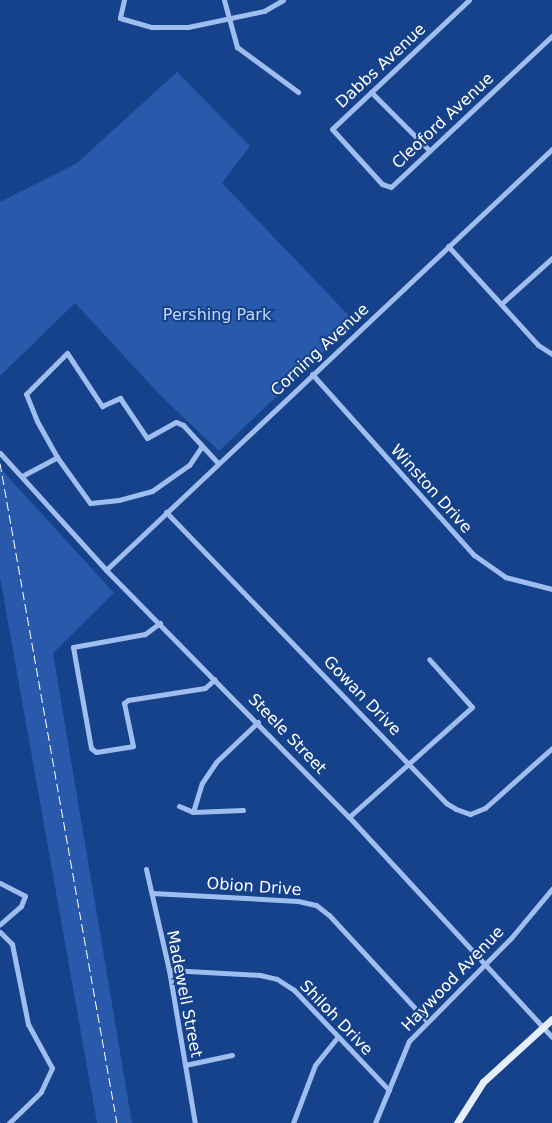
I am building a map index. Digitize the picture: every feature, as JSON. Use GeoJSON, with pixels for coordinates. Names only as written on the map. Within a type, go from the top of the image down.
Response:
{"type":"FeatureCollection","features":[{"type":"Feature","properties":{"kind":"main road"},"geometry":{"type":"LineString","coordinates":[[457,1123],[483,1082],[552,1019]]}},
{"type":"Feature","properties":{"kind":"street"},"geometry":{"type":"LineString","coordinates":[[124,0],[120,18],[152,27],[188,28],[264,11],[283,0]]}},
{"type":"Feature","properties":{"kind":"street"},"geometry":{"type":"LineString","coordinates":[[224,0],[227,20],[237,47],[298,92]]}},
{"type":"Feature","properties":{"kind":"street","name":"Dabbs Avenue"},"geometry":{"type":"LineString","coordinates":[[332,129],[469,0]]}},
{"type":"Feature","properties":{"kind":"street","name":"Cleoford Avenue"},"geometry":{"type":"LineString","coordinates":[[332,129],[382,184],[391,187],[552,36]]}},
{"type":"Feature","properties":{"kind":"street"},"geometry":{"type":"LineString","coordinates":[[371,92],[430,151]]}},
{"type":"Feature","properties":{"kind":"street","name":"Corning Avenue"},"geometry":{"type":"LineString","coordinates":[[106,570],[552,149]]}},
{"type":"Feature","properties":{"kind":"street"},"geometry":{"type":"LineString","coordinates":[[448,246],[538,345],[552,354]]}},
{"type":"Feature","properties":{"kind":"street"},"geometry":{"type":"LineString","coordinates":[[501,304],[552,258]]}},
{"type":"Feature","properties":{"kind":"street"},"geometry":{"type":"LineString","coordinates":[[202,446],[189,465],[152,491],[119,500],[90,503],[57,457],[37,421],[26,394],[67,353],[102,406],[120,398],[147,438],[176,422],[183,425],[218,463]]}},
{"type":"Feature","properties":{"kind":"street","name":"Winston Drive"},"geometry":{"type":"LineString","coordinates":[[312,374],[474,555],[505,577],[552,589]]}},
{"type":"Feature","properties":{"kind":"street","name":"Steele Street"},"geometry":{"type":"LineString","coordinates":[[0,453],[106,570],[258,722],[349,817],[484,966],[552,1037]]}},
{"type":"Feature","properties":{"kind":"street"},"geometry":{"type":"LineString","coordinates":[[22,476],[57,457]]}},
{"type":"Feature","properties":{"kind":"street","name":"Gowan Drive"},"geometry":{"type":"LineString","coordinates":[[166,512],[410,762],[446,803],[470,814],[486,808],[552,748]]}},
{"type":"Feature","properties":{"kind":"street"},"geometry":{"type":"LineString","coordinates":[[160,623],[145,634],[73,647],[91,748],[96,752],[133,746],[124,703],[128,700],[205,688],[215,679]]}},
{"type":"Feature","properties":{"kind":"street"},"geometry":{"type":"LineString","coordinates":[[349,817],[472,707],[429,658]]}},
{"type":"Feature","properties":{"kind":"street"},"geometry":{"type":"LineString","coordinates":[[194,812],[202,783],[216,762],[258,722]]}},
{"type":"Feature","properties":{"kind":"street"},"geometry":{"type":"LineString","coordinates":[[179,806],[194,812],[243,810]]}},
{"type":"Feature","properties":{"kind":"street","name":"Madewell Street"},"geometry":{"type":"LineString","coordinates":[[146,869],[169,970],[195,1123]]}},
{"type":"Feature","properties":{"kind":"street"},"geometry":{"type":"LineString","coordinates":[[0,883],[25,896],[21,906],[0,924]]}},
{"type":"Feature","properties":{"kind":"street","name":"Haywood Avenue"},"geometry":{"type":"LineString","coordinates":[[374,1123],[409,1041],[426,1020],[484,966],[552,889]]}},
{"type":"Feature","properties":{"kind":"street","name":"Obion Drive"},"geometry":{"type":"LineString","coordinates":[[152,893],[298,901],[316,906],[329,916],[426,1020]]}},
{"type":"Feature","properties":{"kind":"street"},"geometry":{"type":"LineString","coordinates":[[0,932],[12,944],[28,1024],[52,1068],[41,1092],[9,1123]]}},
{"type":"Feature","properties":{"kind":"street","name":"Shiloh Drive"},"geometry":{"type":"LineString","coordinates":[[169,970],[277,979],[294,990],[336,1038],[389,1090]]}},
{"type":"Feature","properties":{"kind":"street"},"geometry":{"type":"LineString","coordinates":[[293,1123],[315,1065],[336,1038]]}},
{"type":"Feature","properties":{"kind":"street"},"geometry":{"type":"LineString","coordinates":[[185,1065],[232,1056]]}},
{"type":"Feature","properties":{"kind":"green space","name":"Pershing Park"},"geometry":{"type":"Polygon","coordinates":[[[177,72],[250,146],[222,183],[355,322],[219,451],[161,396],[75,303],[0,376],[0,202],[77,163],[177,72]]]}},
{"type":"Feature","properties":{"kind":"green space"},"geometry":{"type":"Polygon","coordinates":[[[0,468],[114,593],[53,653],[132,1123],[97,1123],[0,577],[0,468]]]}},
{"type":"Feature","properties":{"kind":"railway"},"geometry":{"type":"LineString","coordinates":[[0,463],[117,1123]]}}]}
